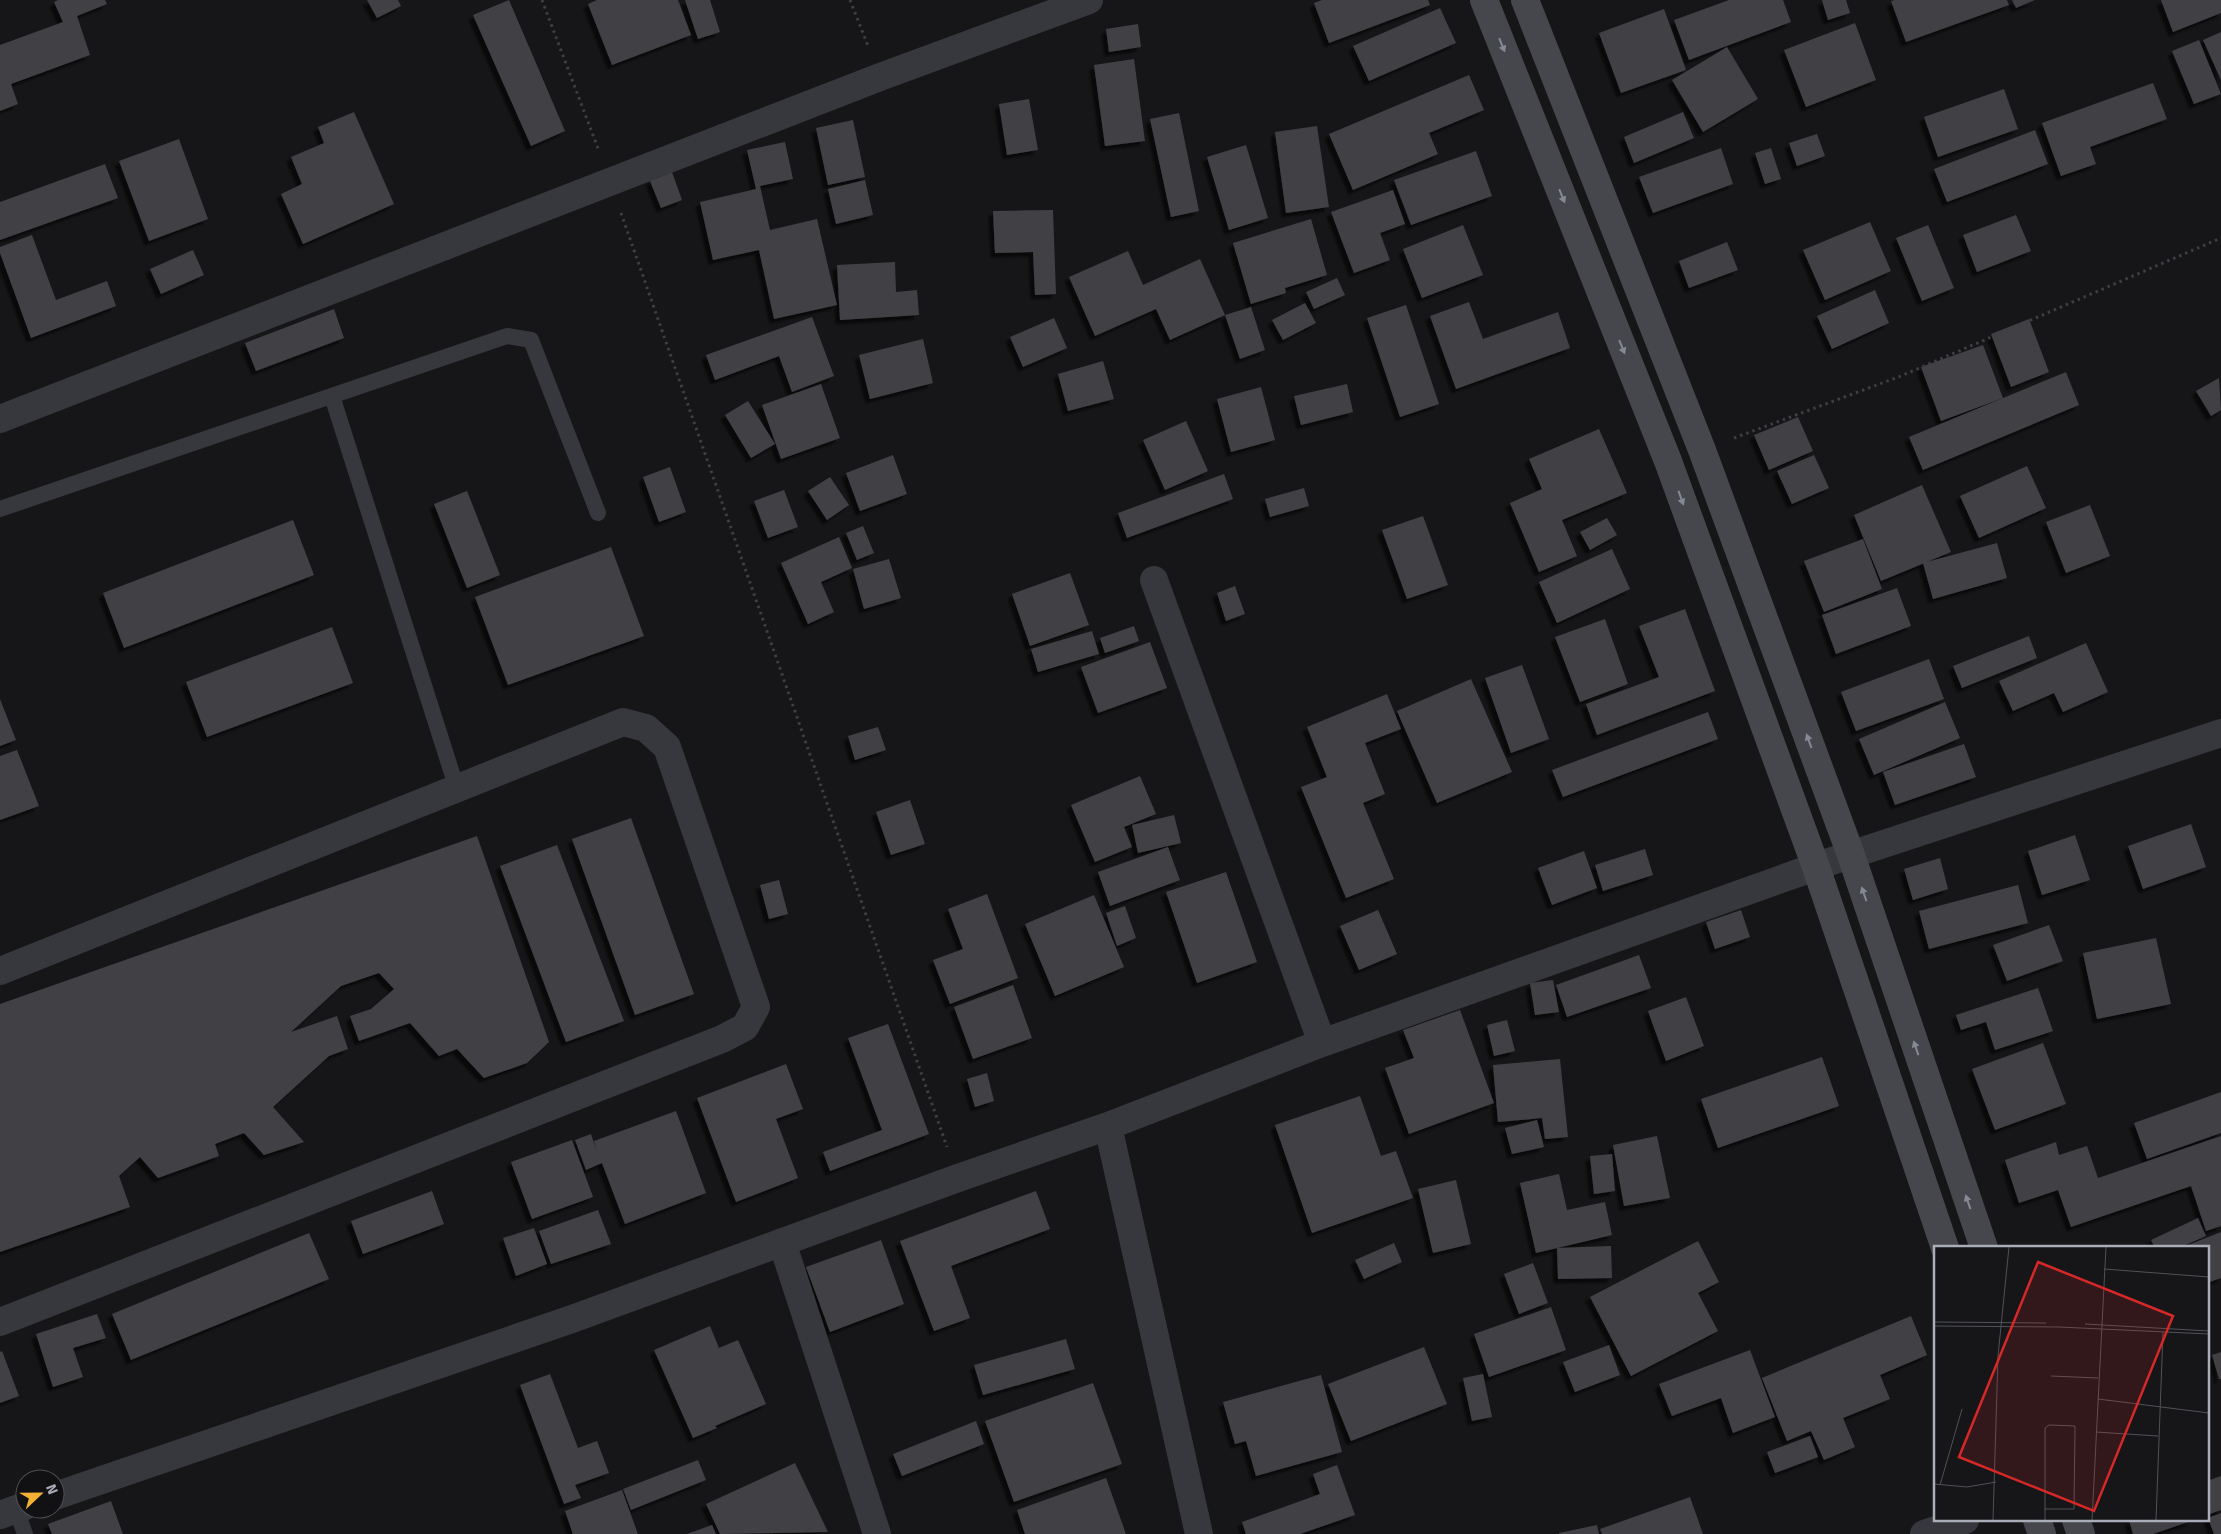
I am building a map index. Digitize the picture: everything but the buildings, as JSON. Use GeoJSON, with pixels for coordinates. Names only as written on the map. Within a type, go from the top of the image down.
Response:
{"type":"FeatureCollection","features":[{"type":"Feature","properties":{"kind":"main road"},"geometry":{"type":"LineString","coordinates":[[1484,0],[1668,461],[1816,867],[1944,1246]]}},
{"type":"Feature","properties":{"kind":"main road"},"geometry":{"type":"LineString","coordinates":[[1525,0],[1702,450],[1851,854],[1983,1246]]}},
{"type":"Feature","properties":{"kind":"main road"},"geometry":{"type":"LineString","coordinates":[[2038,1522],[2042,1534]]}},
{"type":"Feature","properties":{"kind":"main road"},"geometry":{"type":"LineString","coordinates":[[2077,1522],[2081,1534]]}},
{"type":"Feature","properties":{"kind":"street"},"geometry":{"type":"LineString","coordinates":[[0,419],[880,77],[1089,0]]}},
{"type":"Feature","properties":{"kind":"street"},"geometry":{"type":"LineString","coordinates":[[1154,580],[1322,1043]]}},
{"type":"Feature","properties":{"kind":"street"},"geometry":{"type":"LineString","coordinates":[[0,971],[623,722],[646,728],[668,747],[756,1007],[745,1027],[722,1039],[0,1322]]}},
{"type":"Feature","properties":{"kind":"street"},"geometry":{"type":"LineString","coordinates":[[65,1493],[572,1319],[958,1178],[1108,1126],[1322,1043],[1851,854],[2221,733]]}},
{"type":"Feature","properties":{"kind":"street"},"geometry":{"type":"LineString","coordinates":[[1108,1126],[1199,1534]]}},
{"type":"Feature","properties":{"kind":"street"},"geometry":{"type":"LineString","coordinates":[[782,1242],[877,1534]]}},
{"type":"Feature","properties":{"kind":"street"},"geometry":{"type":"LineString","coordinates":[[1924,1534],[1959,1522]]}},
{"type":"Feature","properties":{"kind":"lane"},"geometry":{"type":"LineString","coordinates":[[0,509],[507,336],[531,340],[598,513]]}},
{"type":"Feature","properties":{"kind":"lane"},"geometry":{"type":"LineString","coordinates":[[332,396],[456,788]]}},
{"type":"Feature","properties":{"kind":"path"},"geometry":{"type":"LineString","coordinates":[[542,0],[610,181],[958,1178]]}},
{"type":"Feature","properties":{"kind":"path"},"geometry":{"type":"LineString","coordinates":[[850,0],[880,77]]}},
{"type":"Feature","properties":{"kind":"path"},"geometry":{"type":"LineString","coordinates":[[1702,450],[1901,376],[2221,238]]}}]}
